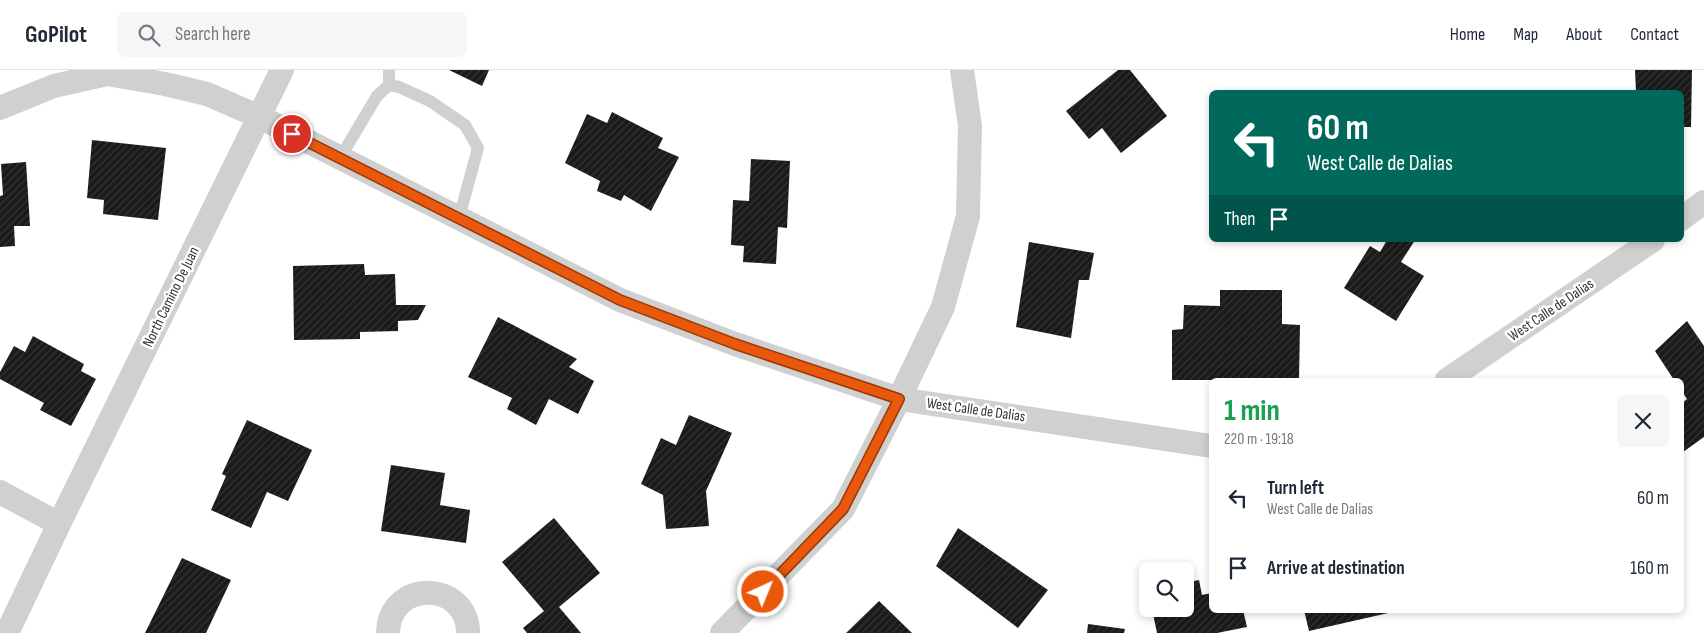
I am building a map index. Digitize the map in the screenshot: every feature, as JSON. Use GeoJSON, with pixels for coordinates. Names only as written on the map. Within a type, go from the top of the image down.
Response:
{"type":"FeatureCollection","features":[{"type":"Feature","properties":{"kind":"street","name":"North Camino De Juan"},"geometry":{"type":"LineString","coordinates":[[7,633],[282,70]]}},
{"type":"Feature","properties":{"kind":"street"},"geometry":{"type":"LineString","coordinates":[[722,633],[843,509],[943,308],[968,216],[970,126],[962,70]]}},
{"type":"Feature","properties":{"kind":"street"},"geometry":{"type":"LineString","coordinates":[[0,108],[54,86],[107,74],[165,84],[206,94],[260,117]]}},
{"type":"Feature","properties":{"kind":"street","name":"West Calle de Dalias"},"geometry":{"type":"LineString","coordinates":[[260,117],[620,300],[735,344],[899,399],[1209,446]]}},
{"type":"Feature","properties":{"kind":"street"},"geometry":{"type":"LineString","coordinates":[[1684,217],[1704,202]]}},
{"type":"Feature","properties":{"kind":"street","name":"West Calle de Dalias"},"geometry":{"type":"LineString","coordinates":[[1450,378],[1650,242]]}},
{"type":"Feature","properties":{"kind":"street"},"geometry":{"type":"LineString","coordinates":[[0,492],[59,524]]}},
{"type":"Feature","properties":{"kind":"street"},"geometry":{"type":"LineString","coordinates":[[388,633],[388,625],[393,612],[401,602],[412,595],[424,592],[438,593],[449,598],[459,606],[465,617],[468,633]]}},
{"type":"Feature","properties":{"kind":"lane"},"geometry":{"type":"LineString","coordinates":[[389,70],[389,86]]}},
{"type":"Feature","properties":{"kind":"lane"},"geometry":{"type":"LineString","coordinates":[[340,158],[377,96],[389,86],[399,87],[430,100],[465,125],[478,148],[459,218]]}},
{"type":"Feature","properties":{"kind":"building"},"geometry":{"type":"Polygon","coordinates":[[[449,70],[489,70],[482,86],[449,70]]]}},
{"type":"Feature","properties":{"kind":"building"},"geometry":{"type":"Polygon","coordinates":[[[1118,70],[1130,70],[1167,116],[1121,153],[1102,128],[1089,139],[1066,111],[1118,70]]]}},
{"type":"Feature","properties":{"kind":"building"},"geometry":{"type":"Polygon","coordinates":[[[1635,70],[1692,70],[1691,127],[1684,127],[1684,90],[1636,90],[1635,70]]]}},
{"type":"Feature","properties":{"kind":"building"},"geometry":{"type":"Polygon","coordinates":[[[612,112],[663,138],[658,148],[679,157],[651,211],[624,195],[621,201],[597,191],[600,181],[565,163],[587,114],[607,123],[612,112]]]}},
{"type":"Feature","properties":{"kind":"building"},"geometry":{"type":"Polygon","coordinates":[[[92,140],[166,148],[158,220],[103,214],[104,200],[87,198],[92,140]]]}},
{"type":"Feature","properties":{"kind":"building"},"geometry":{"type":"Polygon","coordinates":[[[751,159],[790,161],[787,228],[778,227],[776,264],[743,262],[744,246],[731,245],[733,200],[749,201],[751,159]]]}},
{"type":"Feature","properties":{"kind":"building"},"geometry":{"type":"Polygon","coordinates":[[[26,162],[30,226],[14,226],[15,246],[0,247],[0,196],[3,195],[1,164],[26,162]]]}},
{"type":"Feature","properties":{"kind":"building"},"geometry":{"type":"Polygon","coordinates":[[[1029,242],[1094,253],[1089,280],[1079,280],[1071,338],[1016,327],[1029,242]]]}},
{"type":"Feature","properties":{"kind":"building"},"geometry":{"type":"Polygon","coordinates":[[[1386,242],[1414,242],[1401,262],[1424,276],[1396,321],[1344,288],[1370,246],[1380,252],[1386,242]]]}},
{"type":"Feature","properties":{"kind":"building"},"geometry":{"type":"Polygon","coordinates":[[[364,264],[365,275],[395,274],[396,305],[426,305],[418,320],[398,321],[398,331],[360,332],[360,339],[294,340],[293,266],[364,264]]]}},
{"type":"Feature","properties":{"kind":"building"},"geometry":{"type":"Polygon","coordinates":[[[1220,290],[1282,290],[1282,324],[1300,325],[1299,378],[1172,380],[1172,330],[1183,329],[1184,305],[1220,306],[1220,290]]]}},
{"type":"Feature","properties":{"kind":"building"},"geometry":{"type":"Polygon","coordinates":[[[498,317],[577,359],[569,367],[594,381],[578,414],[549,399],[536,425],[507,409],[512,398],[468,377],[498,317]]]}},
{"type":"Feature","properties":{"kind":"building"},"geometry":{"type":"Polygon","coordinates":[[[1687,321],[1704,346],[1704,437],[1684,451],[1684,402],[1687,399],[1684,394],[1684,378],[1673,378],[1655,351],[1687,321]]]}},
{"type":"Feature","properties":{"kind":"building"},"geometry":{"type":"Polygon","coordinates":[[[33,336],[84,364],[81,371],[96,379],[71,426],[40,410],[44,403],[0,379],[0,372],[14,346],[25,352],[33,336]]]}},
{"type":"Feature","properties":{"kind":"building"},"geometry":{"type":"Polygon","coordinates":[[[689,415],[732,433],[706,491],[709,526],[666,529],[663,495],[641,484],[661,438],[676,445],[689,415]]]}},
{"type":"Feature","properties":{"kind":"building"},"geometry":{"type":"Polygon","coordinates":[[[247,420],[312,450],[288,501],[267,492],[251,528],[211,510],[226,476],[222,474],[247,420]]]}},
{"type":"Feature","properties":{"kind":"building"},"geometry":{"type":"Polygon","coordinates":[[[391,465],[445,473],[440,505],[470,510],[466,543],[381,531],[391,465]]]}},
{"type":"Feature","properties":{"kind":"building"},"geometry":{"type":"Polygon","coordinates":[[[554,518],[600,573],[559,607],[581,633],[527,633],[523,628],[544,611],[502,562],[554,518]]]}},
{"type":"Feature","properties":{"kind":"building"},"geometry":{"type":"Polygon","coordinates":[[[958,528],[1048,590],[1018,628],[936,566],[958,528]]]}},
{"type":"Feature","properties":{"kind":"building"},"geometry":{"type":"Polygon","coordinates":[[[182,558],[231,580],[206,633],[145,633],[182,558]]]}},
{"type":"Feature","properties":{"kind":"building"},"geometry":{"type":"Polygon","coordinates":[[[1199,580],[1202,595],[1209,593],[1209,613],[1244,613],[1247,627],[1217,633],[1157,633],[1154,617],[1194,617],[1194,581],[1199,580]]]}},
{"type":"Feature","properties":{"kind":"building"},"geometry":{"type":"Polygon","coordinates":[[[879,601],[912,633],[846,633],[879,601]]]}},
{"type":"Feature","properties":{"kind":"building"},"geometry":{"type":"Polygon","coordinates":[[[1305,613],[1388,613],[1309,631],[1305,613]]]}},
{"type":"Feature","properties":{"kind":"building"},"geometry":{"type":"Polygon","coordinates":[[[1088,624],[1125,629],[1124,633],[1087,633],[1088,624]]]}},
{"type":"Feature","properties":{"kind":"route"},"geometry":{"type":"LineString","coordinates":[[292,134],[620,300],[735,344],[899,399],[843,509],[763,592]]}}]}
